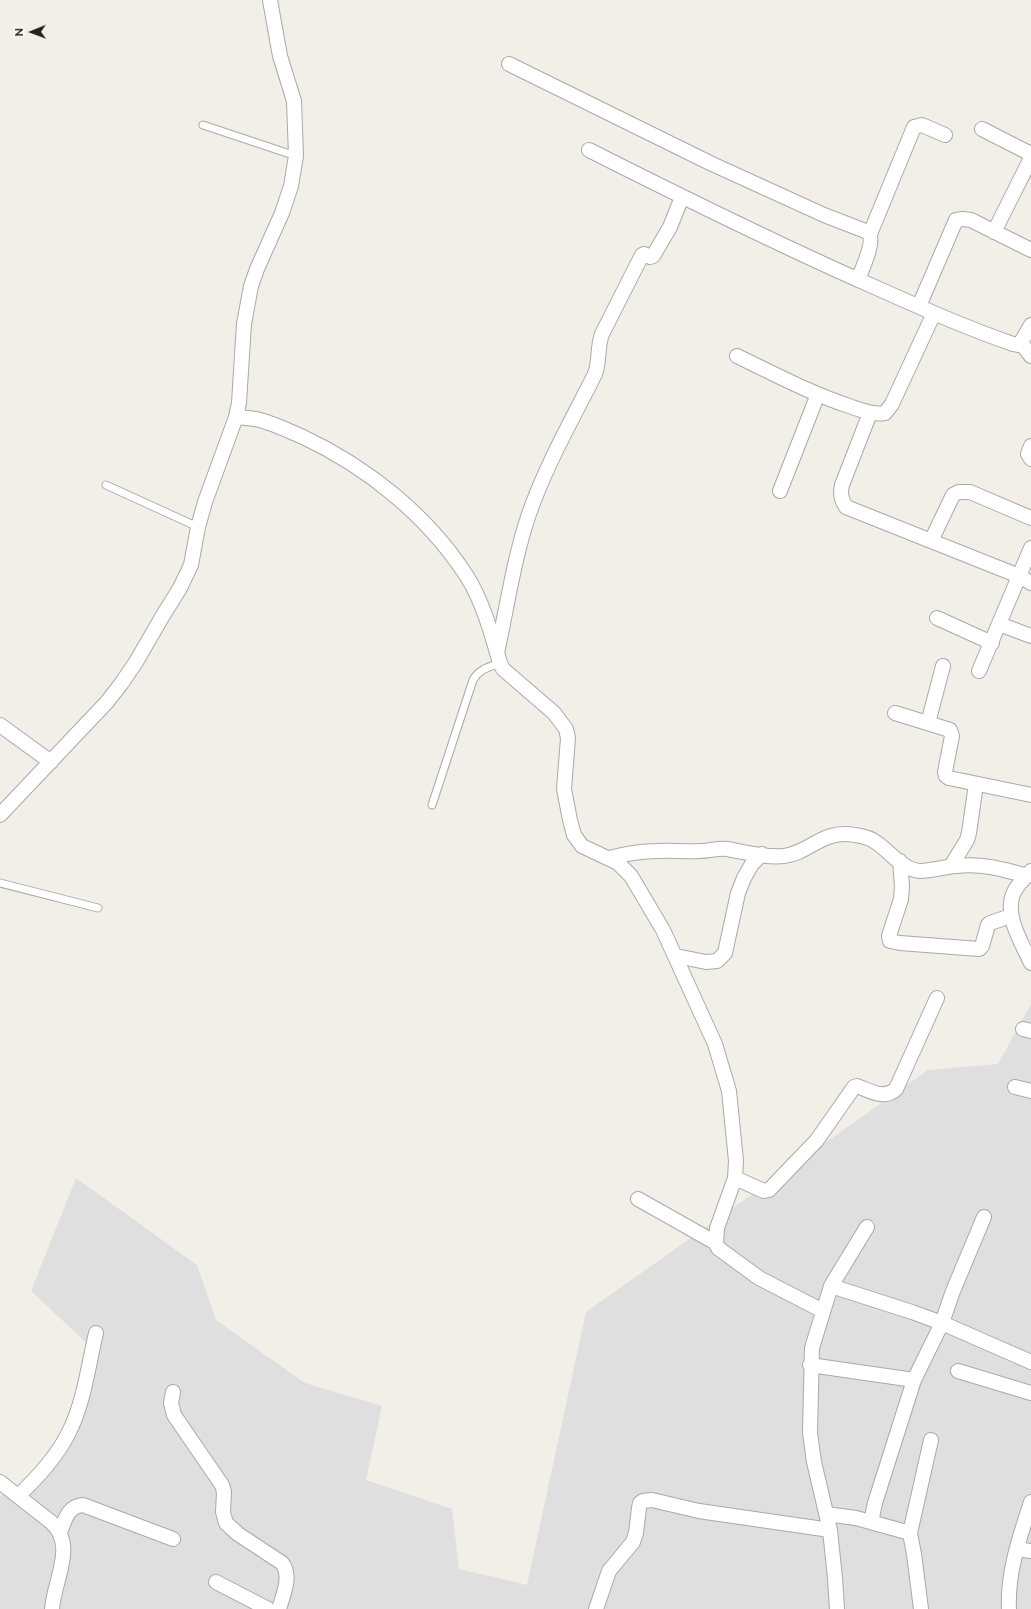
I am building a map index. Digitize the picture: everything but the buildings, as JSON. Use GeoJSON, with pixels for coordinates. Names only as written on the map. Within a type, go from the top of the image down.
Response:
{"type":"FeatureCollection","features":[{"type":"Feature","properties":{"kind":"street"},"geometry":{"type":"LineString","coordinates":[[0,815],[107,702],[121,684],[136,662],[180,588],[191,565],[198,527],[205,502],[236,416],[239,403],[244,324],[251,286],[282,213],[291,186],[296,156],[294,101],[280,56],[270,0]]}},
{"type":"Feature","properties":{"kind":"street"},"geometry":{"type":"LineString","coordinates":[[509,64],[710,163],[824,215],[865,230],[870,234]]}},
{"type":"Feature","properties":{"kind":"street"},"geometry":{"type":"LineString","coordinates":[[858,280],[870,244],[870,234],[914,127],[922,125],[945,134]]}},
{"type":"Feature","properties":{"kind":"street"},"geometry":{"type":"LineString","coordinates":[[982,129],[1031,154]]}},
{"type":"Feature","properties":{"kind":"street"},"geometry":{"type":"LineString","coordinates":[[589,150],[682,197],[858,280],[980,332],[1013,344],[1021,343]]}},
{"type":"Feature","properties":{"kind":"street"},"geometry":{"type":"LineString","coordinates":[[994,232],[1031,158]]}},
{"type":"Feature","properties":{"kind":"street"},"geometry":{"type":"LineString","coordinates":[[498,658],[522,537],[548,466],[599,365],[600,341],[602,334],[642,255],[644,254],[650,257],[653,256],[668,233],[682,197]]}},
{"type":"Feature","properties":{"kind":"street"},"geometry":{"type":"LineString","coordinates":[[919,306],[956,220],[968,219],[1031,250]]}},
{"type":"Feature","properties":{"kind":"street"},"geometry":{"type":"LineString","coordinates":[[737,356],[818,394],[870,413],[885,413],[889,409],[934,313]]}},
{"type":"Feature","properties":{"kind":"street"},"geometry":{"type":"LineString","coordinates":[[1021,343],[1031,324]]}},
{"type":"Feature","properties":{"kind":"street"},"geometry":{"type":"LineString","coordinates":[[1021,343],[1031,356]]}},
{"type":"Feature","properties":{"kind":"street"},"geometry":{"type":"LineString","coordinates":[[780,491],[818,394]]}},
{"type":"Feature","properties":{"kind":"street"},"geometry":{"type":"LineString","coordinates":[[870,413],[842,485],[840,493],[846,507],[1025,579]]}},
{"type":"Feature","properties":{"kind":"street"},"geometry":{"type":"LineString","coordinates":[[236,416],[261,420],[289,430],[318,444],[365,472],[417,516],[442,542],[466,574],[478,597],[503,669],[554,713],[566,729],[568,738],[564,789],[574,835],[582,846],[609,858],[621,866],[631,876],[655,915],[676,956],[721,1061],[729,1091],[736,1161],[735,1178],[717,1228],[716,1243]]}},
{"type":"Feature","properties":{"kind":"street"},"geometry":{"type":"LineString","coordinates":[[1031,446],[1028,454],[1031,459]]}},
{"type":"Feature","properties":{"kind":"street"},"geometry":{"type":"LineString","coordinates":[[931,541],[953,495],[958,492],[970,492],[1031,518]]}},
{"type":"Feature","properties":{"kind":"street"},"geometry":{"type":"LineString","coordinates":[[980,671],[999,624],[1025,579],[1031,548]]}},
{"type":"Feature","properties":{"kind":"street"},"geometry":{"type":"LineString","coordinates":[[936,618],[992,643]]}},
{"type":"Feature","properties":{"kind":"street"},"geometry":{"type":"LineString","coordinates":[[999,624],[1031,636]]}},
{"type":"Feature","properties":{"kind":"street"},"geometry":{"type":"LineString","coordinates":[[928,723],[943,666]]}},
{"type":"Feature","properties":{"kind":"street"},"geometry":{"type":"LineString","coordinates":[[895,713],[947,729],[952,732],[945,768],[946,776],[949,778],[1031,795]]}},
{"type":"Feature","properties":{"kind":"street"},"geometry":{"type":"LineString","coordinates":[[0,725],[51,762]]}},
{"type":"Feature","properties":{"kind":"street"},"geometry":{"type":"LineString","coordinates":[[951,866],[969,834],[976,784]]}},
{"type":"Feature","properties":{"kind":"street"},"geometry":{"type":"LineString","coordinates":[[609,858],[658,851],[699,851],[725,849],[783,856],[791,855],[830,836],[853,834],[864,836],[876,842],[913,870],[919,871],[951,866],[986,865],[1030,874]]}},
{"type":"Feature","properties":{"kind":"street"},"geometry":{"type":"LineString","coordinates":[[676,956],[706,962],[717,961],[725,953],[738,893],[752,864],[762,854]]}},
{"type":"Feature","properties":{"kind":"street"},"geometry":{"type":"LineString","coordinates":[[900,861],[902,886],[901,899],[889,936],[890,941],[979,949],[982,946],[988,925],[1011,916]]}},
{"type":"Feature","properties":{"kind":"street"},"geometry":{"type":"LineString","coordinates":[[1029,959],[1011,916],[1014,891],[1030,874]]}},
{"type":"Feature","properties":{"kind":"street"},"geometry":{"type":"LineString","coordinates":[[735,1178],[764,1191],[769,1190],[817,1140],[854,1087],[857,1086],[883,1096],[892,1093],[896,1089],[938,998]]}},
{"type":"Feature","properties":{"kind":"street"},"geometry":{"type":"LineString","coordinates":[[1015,1087],[1031,1091]]}},
{"type":"Feature","properties":{"kind":"street"},"geometry":{"type":"LineString","coordinates":[[638,1199],[716,1243],[721,1252],[752,1274],[823,1311]]}},
{"type":"Feature","properties":{"kind":"street"},"geometry":{"type":"LineString","coordinates":[[871,1522],[914,1380],[942,1323],[953,1291],[984,1217]]}},
{"type":"Feature","properties":{"kind":"street"},"geometry":{"type":"LineString","coordinates":[[837,1609],[830,1530],[814,1462],[810,1433],[810,1365],[812,1348],[831,1286],[867,1227]]}},
{"type":"Feature","properties":{"kind":"street"},"geometry":{"type":"LineString","coordinates":[[831,1286],[942,1323],[1031,1362]]}},
{"type":"Feature","properties":{"kind":"street"},"geometry":{"type":"LineString","coordinates":[[18,1496],[37,1478],[68,1435],[80,1405],[96,1333]]}},
{"type":"Feature","properties":{"kind":"street"},"geometry":{"type":"LineString","coordinates":[[810,1365],[914,1380]]}},
{"type":"Feature","properties":{"kind":"street"},"geometry":{"type":"LineString","coordinates":[[958,1371],[1031,1393]]}},
{"type":"Feature","properties":{"kind":"street"},"geometry":{"type":"LineString","coordinates":[[173,1392],[171,1403],[174,1415],[222,1485],[224,1492],[223,1512],[226,1523],[238,1534],[286,1568],[287,1579],[279,1609]]}},
{"type":"Feature","properties":{"kind":"street"},"geometry":{"type":"LineString","coordinates":[[921,1609],[910,1533],[931,1440]]}},
{"type":"Feature","properties":{"kind":"street"},"geometry":{"type":"LineString","coordinates":[[0,1482],[51,1522],[60,1532],[64,1542],[64,1554],[54,1592],[52,1609]]}},
{"type":"Feature","properties":{"kind":"street"},"geometry":{"type":"LineString","coordinates":[[596,1609],[609,1572],[633,1542],[636,1533],[638,1508],[640,1503],[644,1501],[652,1500],[699,1511],[830,1530]]}},
{"type":"Feature","properties":{"kind":"street"},"geometry":{"type":"LineString","coordinates":[[1009,1609],[1010,1581],[1017,1549],[1031,1502]]}},
{"type":"Feature","properties":{"kind":"street"},"geometry":{"type":"LineString","coordinates":[[60,1532],[71,1509],[77,1505],[83,1505],[173,1539]]}},
{"type":"Feature","properties":{"kind":"street"},"geometry":{"type":"LineString","coordinates":[[826,1514],[871,1522],[910,1533]]}},
{"type":"Feature","properties":{"kind":"street"},"geometry":{"type":"LineString","coordinates":[[1017,1549],[1031,1551]]}},
{"type":"Feature","properties":{"kind":"street"},"geometry":{"type":"LineString","coordinates":[[216,1582],[268,1609]]}},
{"type":"Feature","properties":{"kind":"lane"},"geometry":{"type":"LineString","coordinates":[[203,125],[296,156]]}},
{"type":"Feature","properties":{"kind":"lane"},"geometry":{"type":"LineString","coordinates":[[106,485],[198,527]]}},
{"type":"Feature","properties":{"kind":"lane"},"geometry":{"type":"LineString","coordinates":[[432,805],[473,680],[476,674],[498,658]]}},
{"type":"Feature","properties":{"kind":"lane"},"geometry":{"type":"LineString","coordinates":[[0,883],[98,908]]}},
{"type":"Feature","properties":{"kind":"shaded area"},"geometry":{"type":"Polygon","coordinates":[[[1031,1004],[1031,1609],[0,1609],[0,1496],[50,1474],[94,1350],[31,1291],[76,1178],[197,1265],[216,1320],[305,1383],[382,1406],[366,1480],[452,1509],[459,1569],[527,1585],[586,1312],[928,1070],[998,1064],[1031,1004]]]}}]}
